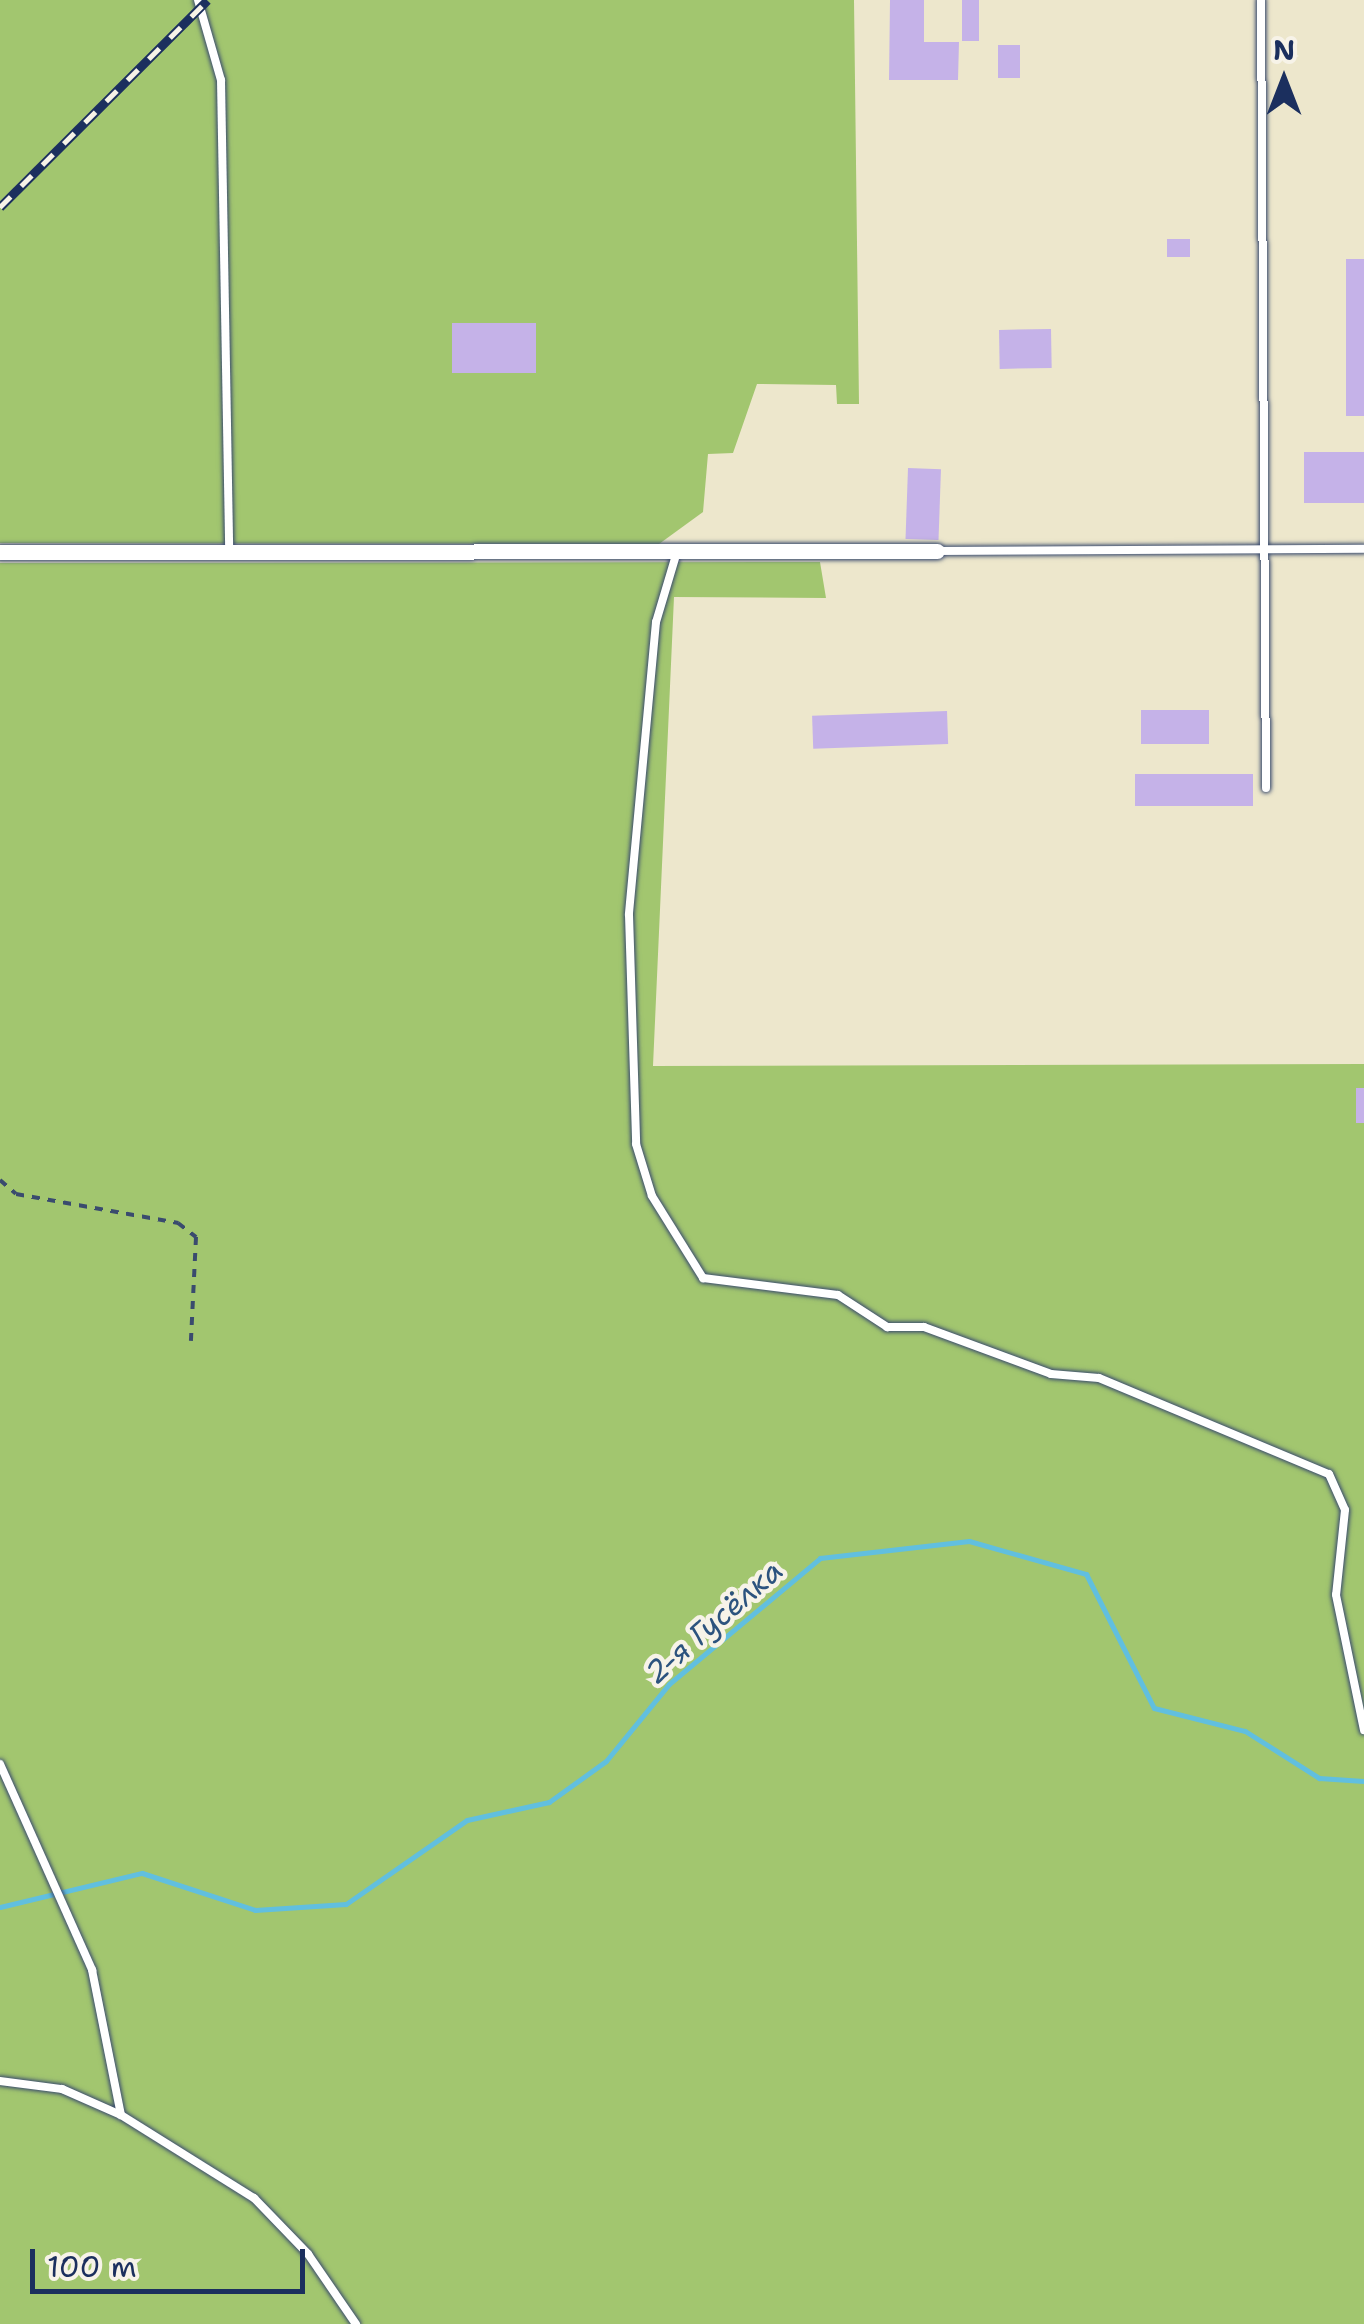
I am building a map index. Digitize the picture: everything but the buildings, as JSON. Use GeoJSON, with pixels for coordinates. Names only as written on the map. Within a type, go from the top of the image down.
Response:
{"type":"FeatureCollection","features":[{"type":"Feature","properties":{"kind":"street"},"geometry":{"type":"LineString","coordinates":[[0,552],[676,555],[937,551]]}},
{"type":"Feature","properties":{"kind":"lane"},"geometry":{"type":"LineString","coordinates":[[198,0],[221,80],[229,554]]}},
{"type":"Feature","properties":{"kind":"lane"},"geometry":{"type":"LineString","coordinates":[[1261,0],[1266,788]]}},
{"type":"Feature","properties":{"kind":"lane"},"geometry":{"type":"LineString","coordinates":[[937,551],[1364,549]]}},
{"type":"Feature","properties":{"kind":"lane"},"geometry":{"type":"LineString","coordinates":[[676,555],[656,622],[629,915],[636,1144],[652,1196],[703,1278],[838,1295],[886,1327],[924,1327],[1051,1374],[1098,1378],[1329,1474],[1345,1510],[1336,1595],[1364,1730]]}},
{"type":"Feature","properties":{"kind":"lane"},"geometry":{"type":"LineString","coordinates":[[0,1764],[92,1970],[121,2115]]}},
{"type":"Feature","properties":{"kind":"lane"},"geometry":{"type":"LineString","coordinates":[[0,2081],[62,2090],[121,2115],[254,2198],[308,2254],[356,2324]]}},
{"type":"Feature","properties":{"kind":"path"},"geometry":{"type":"LineString","coordinates":[[0,1180],[16,1194],[178,1223],[196,1236],[191,1341]]}},
{"type":"Feature","properties":{"kind":"green space"},"geometry":{"type":"Polygon","coordinates":[[[0,0],[854,0],[859,404],[837,404],[836,385],[757,384],[733,453],[708,454],[703,512],[659,544],[0,543],[0,0]]]}},
{"type":"Feature","properties":{"kind":"green space"},"geometry":{"type":"Polygon","coordinates":[[[820,562],[826,598],[674,597],[653,1066],[1364,1064],[1364,2324],[0,2324],[0,563],[820,562]]]}},
{"type":"Feature","properties":{"kind":"waterway","name":"2-я Гусёлка"},"geometry":{"type":"LineString","coordinates":[[0,1907],[142,1873],[255,1910],[346,1904],[467,1820],[549,1802],[606,1761],[669,1684],[820,1558],[969,1541],[1086,1574],[1154,1708],[1245,1731],[1319,1778],[1364,1781]]}},
{"type":"Feature","properties":{"kind":"railway"},"geometry":{"type":"LineString","coordinates":[[0,207],[208,0]]}}]}
